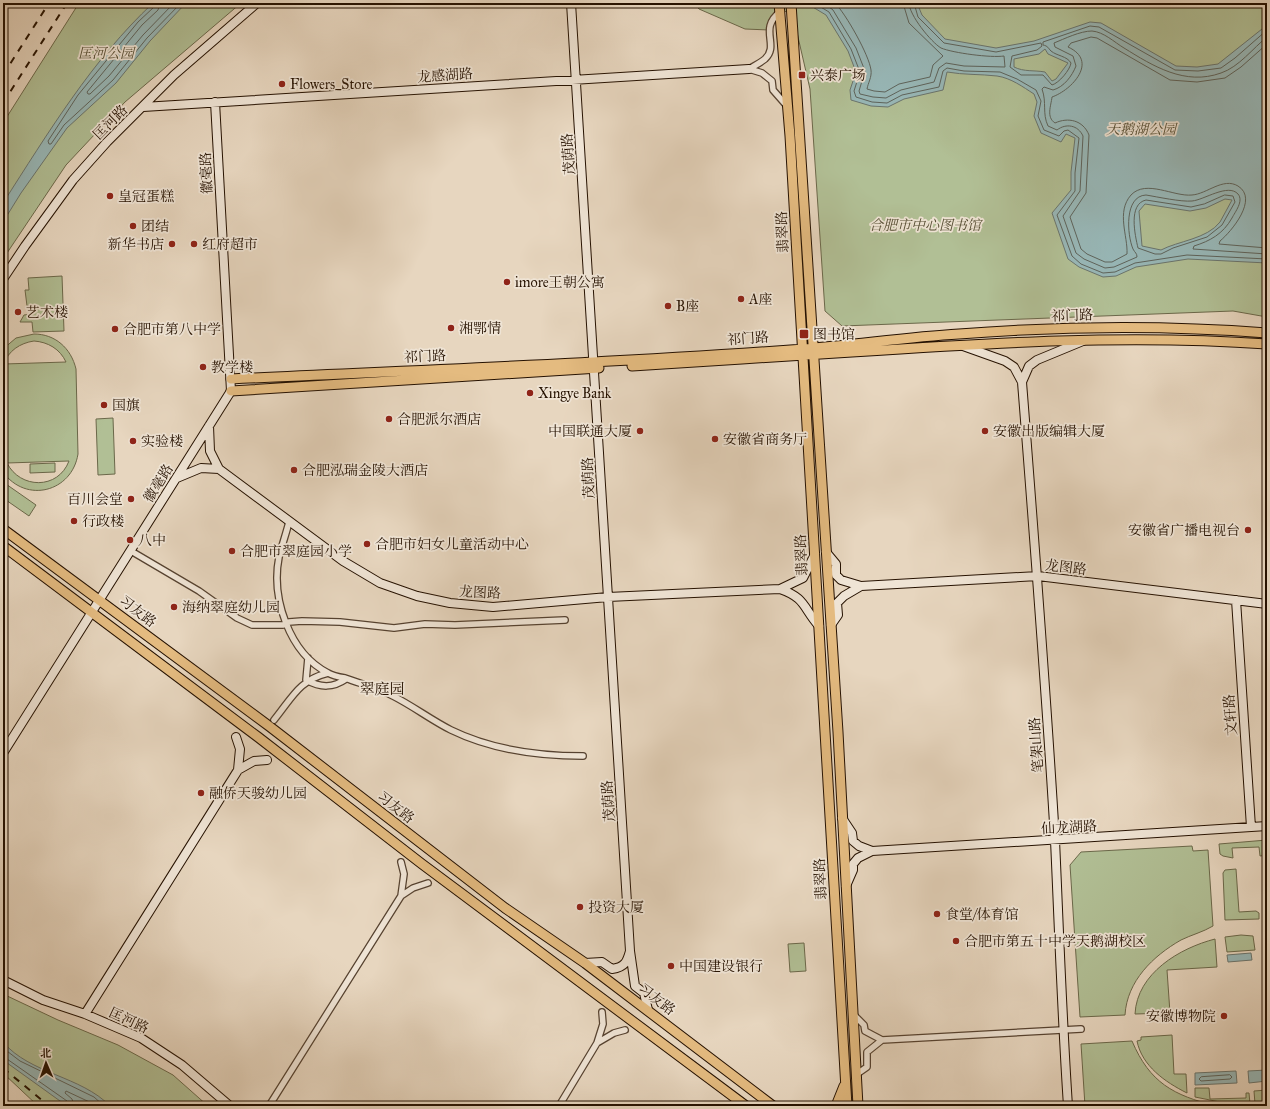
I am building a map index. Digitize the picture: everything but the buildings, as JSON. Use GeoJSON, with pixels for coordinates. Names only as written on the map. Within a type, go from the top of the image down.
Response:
{"type":"FeatureCollection","features":[{"type":"Feature","properties":{"kind":"main road","name":"翡翠路"},"geometry":{"type":"LineString","coordinates":[[792,7],[831,625],[858,1106]]}},
{"type":"Feature","properties":{"kind":"main road","name":"翡翠路"},"geometry":{"type":"LineString","coordinates":[[780,8],[788,106],[847,1106]]}},
{"type":"Feature","properties":{"kind":"main road","name":"祁门路"},"geometry":{"type":"LineString","coordinates":[[231,391],[594,365],[803,352],[960,334],[1101,328],[1202,328],[1267,333]]}},
{"type":"Feature","properties":{"kind":"main road","name":"祁门路"},"geometry":{"type":"LineString","coordinates":[[813,351],[1087,339],[1201,339],[1267,344]]}},
{"type":"Feature","properties":{"kind":"main road","name":"祁门路"},"geometry":{"type":"LineString","coordinates":[[231,380],[594,365]]}},
{"type":"Feature","properties":{"kind":"main road","name":"习友路"},"geometry":{"type":"LineString","coordinates":[[3,529],[100,599],[270,726],[499,903],[585,963],[773,1106]]}},
{"type":"Feature","properties":{"kind":"main road","name":"习友路"},"geometry":{"type":"LineString","coordinates":[[3,546],[746,1106]]}},
{"type":"Feature","properties":{"kind":"main road"},"geometry":{"type":"LineString","coordinates":[[836,1106],[846,1081]]}},
{"type":"Feature","properties":{"kind":"street","name":"匡河路"},"geometry":{"type":"LineString","coordinates":[[3,279],[73,180],[107,142],[174,75],[257,3]]}},
{"type":"Feature","properties":{"kind":"street","name":"茂荫路"},"geometry":{"type":"LineString","coordinates":[[571,3],[630,951],[635,986],[644,993],[648,1010]]}},
{"type":"Feature","properties":{"kind":"street"},"geometry":{"type":"LineString","coordinates":[[748,69],[765,59],[771,50],[769,26],[772,18],[780,8]]}},
{"type":"Feature","properties":{"kind":"street","name":"龙感湖路"},"geometry":{"type":"LineString","coordinates":[[143,107],[748,69]]}},
{"type":"Feature","properties":{"kind":"street"},"geometry":{"type":"LineString","coordinates":[[748,69],[762,73],[772,81],[773,90],[798,114]]}},
{"type":"Feature","properties":{"kind":"street","name":"徽毫路"},"geometry":{"type":"LineString","coordinates":[[3,753],[231,391],[215,102]]}},
{"type":"Feature","properties":{"kind":"street"},"geometry":{"type":"LineString","coordinates":[[1022,382],[1029,366],[1038,360],[1087,339]]}},
{"type":"Feature","properties":{"kind":"street"},"geometry":{"type":"LineString","coordinates":[[960,345],[1005,361],[1014,367],[1022,382]]}},
{"type":"Feature","properties":{"kind":"street","name":"笔架山路"},"geometry":{"type":"LineString","coordinates":[[1022,382],[1038,576],[1055,840],[1063,1030],[1068,1106]]}},
{"type":"Feature","properties":{"kind":"street"},"geometry":{"type":"LineString","coordinates":[[176,478],[201,468],[219,469],[210,451],[209,424]]}},
{"type":"Feature","properties":{"kind":"street","name":"龙图路"},"geometry":{"type":"LineString","coordinates":[[219,469],[343,561],[380,583],[417,596],[450,603],[493,607],[608,598],[780,589]]}},
{"type":"Feature","properties":{"kind":"street"},"geometry":{"type":"LineString","coordinates":[[290,522],[279,558],[278,592],[287,623],[296,643],[308,658],[328,673],[374,687],[394,696],[451,730],[481,743],[505,749],[554,756],[583,756]]}},
{"type":"Feature","properties":{"kind":"street"},"geometry":{"type":"LineString","coordinates":[[131,551],[199,590],[237,618],[252,625],[266,626],[302,621],[340,622],[394,628],[425,624],[450,626],[565,620]]}},
{"type":"Feature","properties":{"kind":"street"},"geometry":{"type":"LineString","coordinates":[[826,552],[836,564],[836,575],[841,580],[861,586]]}},
{"type":"Feature","properties":{"kind":"street"},"geometry":{"type":"LineString","coordinates":[[780,589],[803,578],[815,553]]}},
{"type":"Feature","properties":{"kind":"street","name":"龙图路"},"geometry":{"type":"LineString","coordinates":[[861,586],[1038,576],[1267,604]]}},
{"type":"Feature","properties":{"kind":"street"},"geometry":{"type":"LineString","coordinates":[[831,625],[838,615],[837,603],[844,596],[861,586]]}},
{"type":"Feature","properties":{"kind":"street"},"geometry":{"type":"LineString","coordinates":[[780,589],[794,594],[804,604],[812,618],[819,626]]}},
{"type":"Feature","properties":{"kind":"street","name":"文轩路"},"geometry":{"type":"LineString","coordinates":[[1236,600],[1251,827]]}},
{"type":"Feature","properties":{"kind":"street"},"geometry":{"type":"LineString","coordinates":[[306,680],[308,658]]}},
{"type":"Feature","properties":{"kind":"street"},"geometry":{"type":"LineString","coordinates":[[274,720],[306,680],[314,676],[328,673]]}},
{"type":"Feature","properties":{"kind":"street"},"geometry":{"type":"LineString","coordinates":[[306,680],[313,684],[328,687],[339,684],[346,679]]}},
{"type":"Feature","properties":{"kind":"street"},"geometry":{"type":"LineString","coordinates":[[84,1014],[238,770],[240,749],[236,737]]}},
{"type":"Feature","properties":{"kind":"street"},"geometry":{"type":"LineString","coordinates":[[238,770],[254,761],[267,760]]}},
{"type":"Feature","properties":{"kind":"street"},"geometry":{"type":"LineString","coordinates":[[842,818],[852,833],[853,840],[859,846],[872,851]]}},
{"type":"Feature","properties":{"kind":"street","name":"仙龙湖路"},"geometry":{"type":"LineString","coordinates":[[872,851],[1267,826]]}},
{"type":"Feature","properties":{"kind":"street"},"geometry":{"type":"LineString","coordinates":[[846,886],[853,870],[853,864],[858,858],[872,851]]}},
{"type":"Feature","properties":{"kind":"street"},"geometry":{"type":"LineString","coordinates":[[401,862],[404,874],[401,896]]}},
{"type":"Feature","properties":{"kind":"street"},"geometry":{"type":"LineString","coordinates":[[269,1106],[401,896],[412,888],[428,883]]}},
{"type":"Feature","properties":{"kind":"street"},"geometry":{"type":"LineString","coordinates":[[585,963],[602,962],[612,969],[621,968],[626,963],[630,951]]}},
{"type":"Feature","properties":{"kind":"street","name":"匡河路"},"geometry":{"type":"LineString","coordinates":[[3,980],[43,1000],[84,1014],[141,1038],[182,1065],[230,1106]]}},
{"type":"Feature","properties":{"kind":"street"},"geometry":{"type":"LineString","coordinates":[[559,1106],[598,1043],[603,1024],[602,1012]]}},
{"type":"Feature","properties":{"kind":"street"},"geometry":{"type":"LineString","coordinates":[[853,1015],[864,1025],[865,1031],[882,1040],[1081,1029]]}},
{"type":"Feature","properties":{"kind":"street"},"geometry":{"type":"LineString","coordinates":[[598,1043],[614,1033],[625,1030]]}},
{"type":"Feature","properties":{"kind":"street"},"geometry":{"type":"LineString","coordinates":[[857,1074],[867,1067],[867,1052],[882,1040]]}},
{"type":"Feature","properties":{"kind":"green space","name":"匡河公园"},"geometry":{"type":"Polygon","coordinates":[[[79,3],[241,3],[125,102],[66,165],[3,259],[3,123],[79,3]]]}},
{"type":"Feature","properties":{"kind":"green space","name":"天鹅湖公园"},"geometry":{"type":"Polygon","coordinates":[[[694,3],[1267,3],[1267,317],[1233,311],[842,326],[825,311],[810,89],[792,11],[780,12],[769,30],[745,29],[699,9],[694,3]]]}},
{"type":"Feature","properties":{"kind":"green space"},"geometry":{"type":"Polygon","coordinates":[[[62,276],[64,331],[33,332],[32,322],[20,322],[24,315],[32,314],[32,306],[27,306],[25,290],[29,290],[28,278],[62,276]]]}},
{"type":"Feature","properties":{"kind":"green space"},"geometry":{"type":"Polygon","coordinates":[[[34,334],[49,337],[55,340],[66,349],[74,361],[76,369],[78,454],[74,467],[67,477],[58,485],[47,489],[35,490],[24,488],[13,482],[3,472],[3,349],[16,338],[34,334]],[[34,341],[15,348],[8,355],[4,364],[66,362],[60,353],[53,347],[34,341]],[[69,461],[7,463],[13,472],[21,478],[39,483],[56,477],[64,470],[69,461]]]}},
{"type":"Feature","properties":{"kind":"green space"},"geometry":{"type":"Polygon","coordinates":[[[113,418],[115,474],[98,475],[96,419],[113,418]]]}},
{"type":"Feature","properties":{"kind":"green space"},"geometry":{"type":"Polygon","coordinates":[[[55,463],[55,472],[30,473],[30,464],[55,463]]]}},
{"type":"Feature","properties":{"kind":"green space"},"geometry":{"type":"Polygon","coordinates":[[[3,482],[36,505],[29,516],[3,498],[3,482]]]}},
{"type":"Feature","properties":{"kind":"green space"},"geometry":{"type":"Polygon","coordinates":[[[1267,840],[1267,855],[1260,856],[1259,847],[1232,848],[1233,858],[1220,854],[1219,844],[1267,840]]]}},
{"type":"Feature","properties":{"kind":"green space"},"geometry":{"type":"Polygon","coordinates":[[[1192,846],[1193,851],[1208,850],[1213,926],[1171,946],[1143,971],[1131,991],[1125,1015],[1080,1017],[1070,865],[1081,852],[1192,846]]]}},
{"type":"Feature","properties":{"kind":"green space"},"geometry":{"type":"Polygon","coordinates":[[[1236,869],[1239,912],[1256,911],[1259,913],[1259,919],[1225,920],[1223,873],[1225,870],[1236,869]]]}},
{"type":"Feature","properties":{"kind":"green space"},"geometry":{"type":"Polygon","coordinates":[[[1241,935],[1253,936],[1255,950],[1227,952],[1225,937],[1241,935]]]}},
{"type":"Feature","properties":{"kind":"green space"},"geometry":{"type":"Polygon","coordinates":[[[1215,939],[1217,967],[1167,970],[1170,1013],[1135,1014],[1138,999],[1143,986],[1163,964],[1188,949],[1215,939]]]}},
{"type":"Feature","properties":{"kind":"green space"},"geometry":{"type":"Polygon","coordinates":[[[804,943],[806,971],[790,972],[788,944],[804,943]]]}},
{"type":"Feature","properties":{"kind":"green space"},"geometry":{"type":"Polygon","coordinates":[[[3,994],[58,1020],[118,1045],[173,1075],[208,1106],[38,1106],[3,1073],[3,994]]]}},
{"type":"Feature","properties":{"kind":"green space"},"geometry":{"type":"Polygon","coordinates":[[[1172,1035],[1174,1074],[1186,1074],[1187,1093],[1171,1084],[1149,1066],[1137,1041],[1141,1040],[1141,1037],[1172,1035]]]}},
{"type":"Feature","properties":{"kind":"green space"},"geometry":{"type":"Polygon","coordinates":[[[1132,1041],[1147,1067],[1155,1077],[1165,1085],[1175,1092],[1187,1097],[1216,1106],[1085,1106],[1081,1044],[1132,1041]]]}},
{"type":"Feature","properties":{"kind":"green space"},"geometry":{"type":"Polygon","coordinates":[[[1195,1088],[1209,1088],[1210,1099],[1246,1098],[1246,1093],[1249,1093],[1250,1104],[1225,1103],[1195,1097],[1195,1088]]]}},
{"type":"Feature","properties":{"kind":"green space"},"geometry":{"type":"Polygon","coordinates":[[[1267,1090],[1267,1103],[1255,1104],[1254,1091],[1267,1090]]]}},
{"type":"Feature","properties":{"kind":"water"},"geometry":{"type":"Polygon","coordinates":[[[153,3],[186,3],[150,41],[116,83],[67,128],[21,193],[3,222],[3,203],[54,124],[110,48],[153,3]]]}},
{"type":"Feature","properties":{"kind":"water"},"geometry":{"type":"Polygon","coordinates":[[[806,3],[917,3],[922,15],[945,39],[996,48],[1034,41],[1090,22],[1101,23],[1176,66],[1197,67],[1218,64],[1267,25],[1267,263],[1188,259],[1136,267],[1116,276],[1103,277],[1079,267],[1068,259],[1052,213],[1071,190],[1071,172],[1075,138],[1066,134],[1061,142],[1041,133],[1034,116],[1037,102],[1034,94],[1017,83],[1002,77],[947,72],[943,90],[904,99],[888,107],[871,106],[851,100],[850,90],[856,72],[848,51],[826,15],[806,3]],[[1045,49],[1039,54],[1014,59],[1014,67],[1018,69],[1045,72],[1052,81],[1056,79],[1068,63],[1048,54],[1045,49]],[[1225,199],[1206,208],[1190,211],[1145,204],[1139,211],[1142,246],[1161,250],[1208,232],[1220,222],[1232,200],[1225,199]]]}},
{"type":"Feature","properties":{"kind":"water"},"geometry":{"type":"Polygon","coordinates":[[[1251,953],[1252,960],[1228,962],[1227,955],[1251,953]]]}},
{"type":"Feature","properties":{"kind":"water"},"geometry":{"type":"Polygon","coordinates":[[[3,1042],[14,1053],[27,1061],[85,1088],[110,1106],[67,1106],[3,1060],[3,1042]]]}},
{"type":"Feature","properties":{"kind":"water"},"geometry":{"type":"Polygon","coordinates":[[[1267,1070],[1267,1081],[1249,1083],[1248,1071],[1267,1070]]]}},
{"type":"Feature","properties":{"kind":"water"},"geometry":{"type":"Polygon","coordinates":[[[1236,1071],[1237,1083],[1195,1085],[1195,1073],[1236,1071]]]}},
{"type":"Feature","properties":{"kind":"railway"},"geometry":{"type":"LineString","coordinates":[[3,75],[49,3]]}},
{"type":"Feature","properties":{"kind":"railway"},"geometry":{"type":"LineString","coordinates":[[3,103],[67,3]]}},
{"type":"Feature","properties":{"kind":"railway"},"geometry":{"type":"LineString","coordinates":[[3,1068],[49,1106]]}},
{"type":"Feature","properties":{"kind":"place","name":"兴泰广场"},"geometry":{"type":"Point","coordinates":[802,75]}},
{"type":"Feature","properties":{"kind":"place","name":"Flowers_Store"},"geometry":{"type":"Point","coordinates":[282,84]}},
{"type":"Feature","properties":{"kind":"place","name":"皇冠蛋糕"},"geometry":{"type":"Point","coordinates":[110,196]}},
{"type":"Feature","properties":{"kind":"place","name":"团结"},"geometry":{"type":"Point","coordinates":[133,226]}},
{"type":"Feature","properties":{"kind":"place","name":"新华书店"},"geometry":{"type":"Point","coordinates":[172,244]}},
{"type":"Feature","properties":{"kind":"place","name":"红府超市"},"geometry":{"type":"Point","coordinates":[194,244]}},
{"type":"Feature","properties":{"kind":"place","name":"imore王朝公寓"},"geometry":{"type":"Point","coordinates":[507,282]}},
{"type":"Feature","properties":{"kind":"place","name":"A座"},"geometry":{"type":"Point","coordinates":[741,299]}},
{"type":"Feature","properties":{"kind":"place","name":"B座"},"geometry":{"type":"Point","coordinates":[668,306]}},
{"type":"Feature","properties":{"kind":"place","name":"艺术楼"},"geometry":{"type":"Point","coordinates":[18,312]}},
{"type":"Feature","properties":{"kind":"place","name":"湘鄂情"},"geometry":{"type":"Point","coordinates":[451,328]}},
{"type":"Feature","properties":{"kind":"place","name":"合肥市第八中学"},"geometry":{"type":"Point","coordinates":[115,329]}},
{"type":"Feature","properties":{"kind":"place","name":"图书馆"},"geometry":{"type":"Point","coordinates":[804,334]}},
{"type":"Feature","properties":{"kind":"place","name":"教学楼"},"geometry":{"type":"Point","coordinates":[203,367]}},
{"type":"Feature","properties":{"kind":"place","name":"Xingye Bank"},"geometry":{"type":"Point","coordinates":[530,393]}},
{"type":"Feature","properties":{"kind":"place","name":"国旗"},"geometry":{"type":"Point","coordinates":[104,405]}},
{"type":"Feature","properties":{"kind":"place","name":"合肥派尔酒店"},"geometry":{"type":"Point","coordinates":[389,419]}},
{"type":"Feature","properties":{"kind":"place","name":"中国联通大厦"},"geometry":{"type":"Point","coordinates":[640,431]}},
{"type":"Feature","properties":{"kind":"place","name":"安徽出版编辑大厦"},"geometry":{"type":"Point","coordinates":[985,431]}},
{"type":"Feature","properties":{"kind":"place","name":"安徽省商务厅"},"geometry":{"type":"Point","coordinates":[715,439]}},
{"type":"Feature","properties":{"kind":"place","name":"实验楼"},"geometry":{"type":"Point","coordinates":[133,441]}},
{"type":"Feature","properties":{"kind":"place","name":"合肥泓瑞金陵大酒店"},"geometry":{"type":"Point","coordinates":[294,470]}},
{"type":"Feature","properties":{"kind":"place","name":"百川会堂"},"geometry":{"type":"Point","coordinates":[131,499]}},
{"type":"Feature","properties":{"kind":"place","name":"行政楼"},"geometry":{"type":"Point","coordinates":[74,521]}},
{"type":"Feature","properties":{"kind":"place","name":"安徽省广播电视台"},"geometry":{"type":"Point","coordinates":[1248,530]}},
{"type":"Feature","properties":{"kind":"place","name":"八中"},"geometry":{"type":"Point","coordinates":[130,540]}},
{"type":"Feature","properties":{"kind":"place","name":"合肥市妇女儿童活动中心"},"geometry":{"type":"Point","coordinates":[367,544]}},
{"type":"Feature","properties":{"kind":"place","name":"合肥市翠庭园小学"},"geometry":{"type":"Point","coordinates":[232,551]}},
{"type":"Feature","properties":{"kind":"place","name":"海纳翠庭幼儿园"},"geometry":{"type":"Point","coordinates":[174,607]}},
{"type":"Feature","properties":{"kind":"place","name":"融侨天骏幼儿园"},"geometry":{"type":"Point","coordinates":[201,793]}},
{"type":"Feature","properties":{"kind":"place","name":"投资大厦"},"geometry":{"type":"Point","coordinates":[580,907]}},
{"type":"Feature","properties":{"kind":"place","name":"食堂/体育馆"},"geometry":{"type":"Point","coordinates":[937,914]}},
{"type":"Feature","properties":{"kind":"place","name":"合肥市第五十中学天鹅湖校区"},"geometry":{"type":"Point","coordinates":[956,941]}},
{"type":"Feature","properties":{"kind":"place","name":"中国建设银行"},"geometry":{"type":"Point","coordinates":[671,966]}},
{"type":"Feature","properties":{"kind":"place","name":"安徽博物院"},"geometry":{"type":"Point","coordinates":[1224,1016]}},
{"type":"Feature","properties":{"kind":"district","name":"翠庭园"},"geometry":{"type":"Point","coordinates":[382,689]}},
{"type":"Feature","properties":{"kind":"park label","name":"合肥市中心图书馆"},"geometry":{"type":"Point","coordinates":[925,225]}}]}
